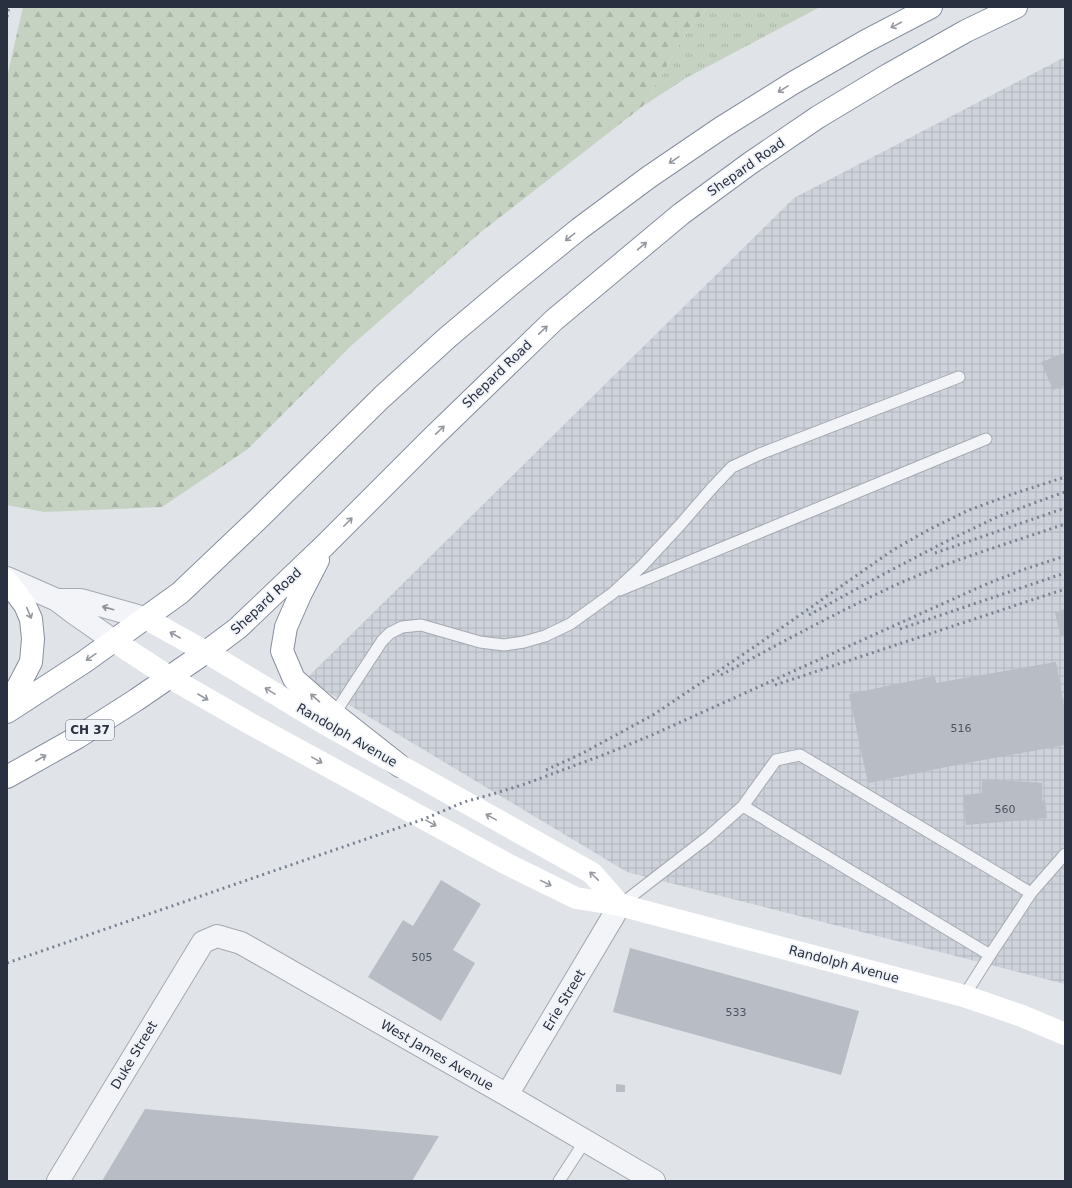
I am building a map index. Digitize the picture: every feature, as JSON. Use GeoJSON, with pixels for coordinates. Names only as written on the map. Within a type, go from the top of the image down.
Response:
{"type":"FeatureCollection","features":[{"type":"Feature","properties":{"kind":"main road"},"geometry":{"type":"LineString","coordinates":[[7,712],[114,641],[180,593],[382,398],[448,337],[579,229],[649,177],[721,128],[793,83],[931,7]]}},
{"type":"Feature","properties":{"kind":"main road","name":"Shepard Road"},"geometry":{"type":"LineString","coordinates":[[7,777],[78,737],[136,700],[238,628],[325,545],[430,439],[554,320],[681,214],[749,164],[818,117],[888,75],[966,32],[1016,7]]}},
{"type":"Feature","properties":{"kind":"main road"},"geometry":{"type":"LineString","coordinates":[[325,545],[286,627],[282,651],[294,679],[331,720]]}},
{"type":"Feature","properties":{"kind":"main road"},"geometry":{"type":"LineString","coordinates":[[7,579],[25,605],[31,619],[33,639],[32,662],[18,687],[7,700]]}},
{"type":"Feature","properties":{"kind":"main road","name":"Randolph Avenue"},"geometry":{"type":"LineString","coordinates":[[145,618],[331,720],[400,766],[592,873],[620,905]]}},
{"type":"Feature","properties":{"kind":"main road","name":"Randolph Avenue"},"geometry":{"type":"LineString","coordinates":[[114,641],[170,677],[249,723],[507,864],[576,898],[620,905],[964,996],[1022,1016],[1065,1034]]}},
{"type":"Feature","properties":{"kind":"street","name":"Randolph Avenue"},"geometry":{"type":"LineString","coordinates":[[7,579],[57,600],[114,641]]}},
{"type":"Feature","properties":{"kind":"street","name":"Randolph Avenue"},"geometry":{"type":"LineString","coordinates":[[57,600],[81,600],[145,618]]}},
{"type":"Feature","properties":{"kind":"street","name":"Erie Street"},"geometry":{"type":"LineString","coordinates":[[507,1095],[620,905]]}},
{"type":"Feature","properties":{"kind":"street","name":"West James Avenue"},"geometry":{"type":"LineString","coordinates":[[217,936],[241,943],[654,1181]]}},
{"type":"Feature","properties":{"kind":"street","name":"Duke Street"},"geometry":{"type":"LineString","coordinates":[[58,1181],[203,942],[217,936]]}},
{"type":"Feature","properties":{"kind":"lane"},"geometry":{"type":"LineString","coordinates":[[331,720],[382,641],[390,632],[402,627],[422,625],[480,642],[504,645],[524,642],[545,636],[570,624],[613,593],[642,566],[732,467],[760,454],[959,377]]}},
{"type":"Feature","properties":{"kind":"lane"},"geometry":{"type":"LineString","coordinates":[[613,593],[986,439]]}},
{"type":"Feature","properties":{"kind":"lane"},"geometry":{"type":"LineString","coordinates":[[620,905],[708,837],[743,806],[776,760],[800,755],[1031,892]]}},
{"type":"Feature","properties":{"kind":"lane"},"geometry":{"type":"LineString","coordinates":[[743,806],[990,955]]}},
{"type":"Feature","properties":{"kind":"lane"},"geometry":{"type":"LineString","coordinates":[[964,996],[1031,892],[1065,854]]}},
{"type":"Feature","properties":{"kind":"lane"},"geometry":{"type":"LineString","coordinates":[[559,1181],[585,1141]]}},
{"type":"Feature","properties":{"kind":"shaded area"},"geometry":{"type":"Polygon","coordinates":[[[1065,57],[1065,984],[627,872],[306,679],[794,198],[1065,57]]]}},
{"type":"Feature","properties":{"kind":"green space"},"geometry":{"type":"Polygon","coordinates":[[[23,7],[708,7],[688,30],[643,106],[481,232],[352,345],[248,449],[162,507],[44,512],[7,505],[7,77],[23,7]]]}},
{"type":"Feature","properties":{"kind":"green space"},"geometry":{"type":"Polygon","coordinates":[[[708,7],[820,7],[686,78],[643,106],[688,30],[708,7]]]}},
{"type":"Feature","properties":{"kind":"building"},"geometry":{"type":"Polygon","coordinates":[[[1065,353],[1065,386],[1053,390],[1041,362],[1065,353]]]}},
{"type":"Feature","properties":{"kind":"building"},"geometry":{"type":"Polygon","coordinates":[[[1065,609],[1065,635],[1061,636],[1055,613],[1065,609]]]}},
{"type":"Feature","properties":{"kind":"building"},"geometry":{"type":"Polygon","coordinates":[[[1056,662],[1065,711],[1065,745],[868,783],[849,694],[935,676],[936,683],[1056,662]]]}},
{"type":"Feature","properties":{"kind":"building"},"geometry":{"type":"Polygon","coordinates":[[[982,779],[1042,783],[1042,801],[1045,800],[1047,818],[966,825],[963,795],[982,793],[982,779]]]}},
{"type":"Feature","properties":{"kind":"building"},"geometry":{"type":"Polygon","coordinates":[[[441,880],[481,904],[453,950],[475,963],[441,1021],[368,977],[403,920],[413,926],[441,880]]]}},
{"type":"Feature","properties":{"kind":"building"},"geometry":{"type":"Polygon","coordinates":[[[630,948],[859,1011],[841,1075],[613,1012],[630,948]]]}},
{"type":"Feature","properties":{"kind":"building"},"geometry":{"type":"Polygon","coordinates":[[[616,1084],[625,1085],[625,1092],[616,1092],[616,1084]]]}},
{"type":"Feature","properties":{"kind":"building"},"geometry":{"type":"Polygon","coordinates":[[[145,1109],[439,1136],[412,1181],[102,1181],[145,1109]]]}},
{"type":"Feature","properties":{"kind":"railway"},"geometry":{"type":"LineString","coordinates":[[7,17],[9,7]]}},
{"type":"Feature","properties":{"kind":"railway"},"geometry":{"type":"LineString","coordinates":[[546,770],[581,754],[653,715],[893,550],[930,529],[969,510],[1065,477]]}},
{"type":"Feature","properties":{"kind":"railway"},"geometry":{"type":"LineString","coordinates":[[809,615],[943,543],[997,517],[1065,492]]}},
{"type":"Feature","properties":{"kind":"railway"},"geometry":{"type":"LineString","coordinates":[[935,553],[1065,508]]}},
{"type":"Feature","properties":{"kind":"railway"},"geometry":{"type":"LineString","coordinates":[[721,675],[822,621],[905,581],[973,555],[1065,524]]}},
{"type":"Feature","properties":{"kind":"railway"},"geometry":{"type":"LineString","coordinates":[[7,963],[424,819],[464,802],[525,784],[611,752],[652,735],[982,586],[1022,570],[1065,556]]}},
{"type":"Feature","properties":{"kind":"railway"},"geometry":{"type":"LineString","coordinates":[[900,629],[1065,573]]}},
{"type":"Feature","properties":{"kind":"railway"},"geometry":{"type":"LineString","coordinates":[[775,685],[1065,589]]}}]}
